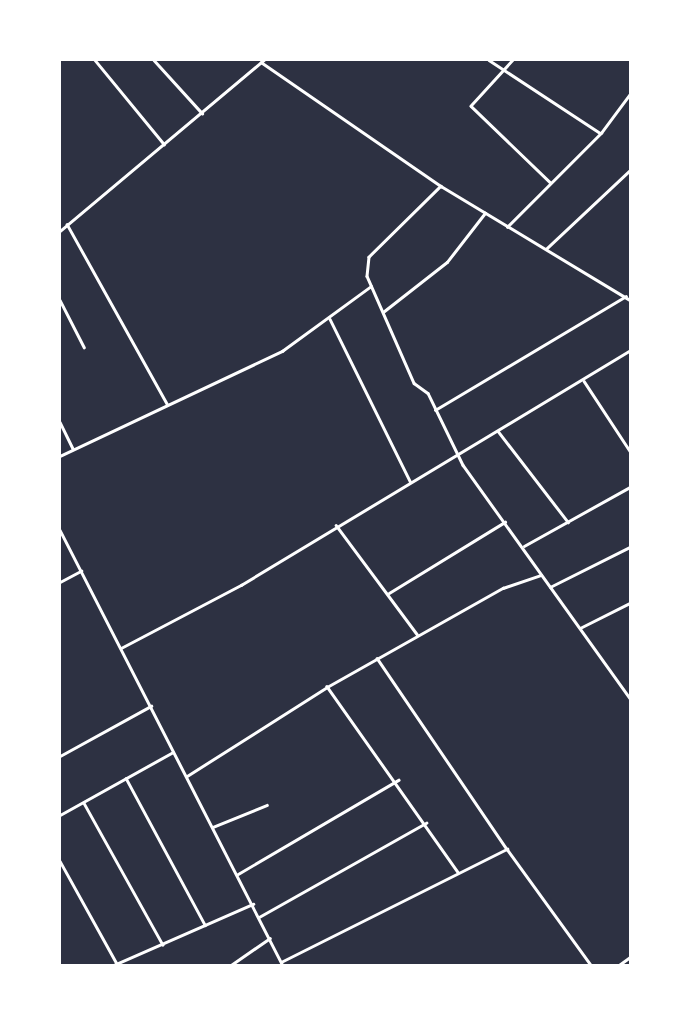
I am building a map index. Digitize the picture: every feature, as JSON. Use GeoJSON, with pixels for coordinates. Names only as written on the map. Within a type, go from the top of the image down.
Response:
{"type":"FeatureCollection","features":[{"type":"Feature","properties":{"kind":"street"},"geometry":{"type":"LineString","coordinates":[[95,60],[163,144]]}},
{"type":"Feature","properties":{"kind":"street"},"geometry":{"type":"LineString","coordinates":[[154,60],[202,113]]}},
{"type":"Feature","properties":{"kind":"street"},"geometry":{"type":"LineString","coordinates":[[489,60],[601,133]]}},
{"type":"Feature","properties":{"kind":"street"},"geometry":{"type":"LineString","coordinates":[[513,60],[471,106],[550,182]]}},
{"type":"Feature","properties":{"kind":"street"},"geometry":{"type":"LineString","coordinates":[[60,231],[263,61],[441,186],[631,300]]}},
{"type":"Feature","properties":{"kind":"street"},"geometry":{"type":"LineString","coordinates":[[507,226],[601,133],[631,94]]}},
{"type":"Feature","properties":{"kind":"street"},"geometry":{"type":"LineString","coordinates":[[546,249],[631,170]]}},
{"type":"Feature","properties":{"kind":"street"},"geometry":{"type":"LineString","coordinates":[[441,186],[366,261],[371,286],[414,383],[460,451],[463,466],[506,521],[541,575],[631,698]]}},
{"type":"Feature","properties":{"kind":"street"},"geometry":{"type":"LineString","coordinates":[[383,312],[447,262],[485,212]]}},
{"type":"Feature","properties":{"kind":"street"},"geometry":{"type":"LineString","coordinates":[[67,224],[167,404]]}},
{"type":"Feature","properties":{"kind":"street"},"geometry":{"type":"LineString","coordinates":[[60,456],[167,404],[237,375],[330,319],[371,286]]}},
{"type":"Feature","properties":{"kind":"street"},"geometry":{"type":"LineString","coordinates":[[435,411],[625,296]]}},
{"type":"Feature","properties":{"kind":"street"},"geometry":{"type":"LineString","coordinates":[[60,300],[85,347]]}},
{"type":"Feature","properties":{"kind":"street"},"geometry":{"type":"LineString","coordinates":[[330,319],[410,481]]}},
{"type":"Feature","properties":{"kind":"street"},"geometry":{"type":"LineString","coordinates":[[121,648],[241,585],[336,525],[583,381],[629,351],[631,359]]}},
{"type":"Feature","properties":{"kind":"street"},"geometry":{"type":"LineString","coordinates":[[583,381],[631,450]]}},
{"type":"Feature","properties":{"kind":"street"},"geometry":{"type":"LineString","coordinates":[[60,422],[73,449]]}},
{"type":"Feature","properties":{"kind":"street"},"geometry":{"type":"LineString","coordinates":[[497,430],[568,522]]}},
{"type":"Feature","properties":{"kind":"street"},"geometry":{"type":"LineString","coordinates":[[524,546],[631,487]]}},
{"type":"Feature","properties":{"kind":"street"},"geometry":{"type":"LineString","coordinates":[[389,593],[506,521]]}},
{"type":"Feature","properties":{"kind":"street"},"geometry":{"type":"LineString","coordinates":[[336,525],[417,634]]}},
{"type":"Feature","properties":{"kind":"street"},"geometry":{"type":"LineString","coordinates":[[60,530],[282,964],[507,849]]}},
{"type":"Feature","properties":{"kind":"street"},"geometry":{"type":"LineString","coordinates":[[550,587],[631,547]]}},
{"type":"Feature","properties":{"kind":"street"},"geometry":{"type":"LineString","coordinates":[[60,582],[82,571]]}},
{"type":"Feature","properties":{"kind":"street"},"geometry":{"type":"LineString","coordinates":[[187,776],[376,657],[417,634],[541,575]]}},
{"type":"Feature","properties":{"kind":"street"},"geometry":{"type":"LineString","coordinates":[[580,628],[631,603]]}},
{"type":"Feature","properties":{"kind":"street"},"geometry":{"type":"LineString","coordinates":[[376,657],[507,849],[591,965]]}},
{"type":"Feature","properties":{"kind":"street"},"geometry":{"type":"LineString","coordinates":[[327,687],[398,780],[458,873]]}},
{"type":"Feature","properties":{"kind":"street"},"geometry":{"type":"LineString","coordinates":[[60,756],[151,706]]}},
{"type":"Feature","properties":{"kind":"street"},"geometry":{"type":"LineString","coordinates":[[60,815],[173,751]]}},
{"type":"Feature","properties":{"kind":"street"},"geometry":{"type":"LineString","coordinates":[[126,778],[205,925]]}},
{"type":"Feature","properties":{"kind":"street"},"geometry":{"type":"LineString","coordinates":[[238,874],[398,780]]}},
{"type":"Feature","properties":{"kind":"street"},"geometry":{"type":"LineString","coordinates":[[83,803],[163,945]]}},
{"type":"Feature","properties":{"kind":"street"},"geometry":{"type":"LineString","coordinates":[[213,827],[267,805]]}},
{"type":"Feature","properties":{"kind":"street"},"geometry":{"type":"LineString","coordinates":[[259,917],[426,823]]}},
{"type":"Feature","properties":{"kind":"street"},"geometry":{"type":"LineString","coordinates":[[60,861],[116,965],[253,904]]}},
{"type":"Feature","properties":{"kind":"street"},"geometry":{"type":"LineString","coordinates":[[231,965],[270,938]]}},
{"type":"Feature","properties":{"kind":"street"},"geometry":{"type":"LineString","coordinates":[[619,965],[631,957]]}}]}
